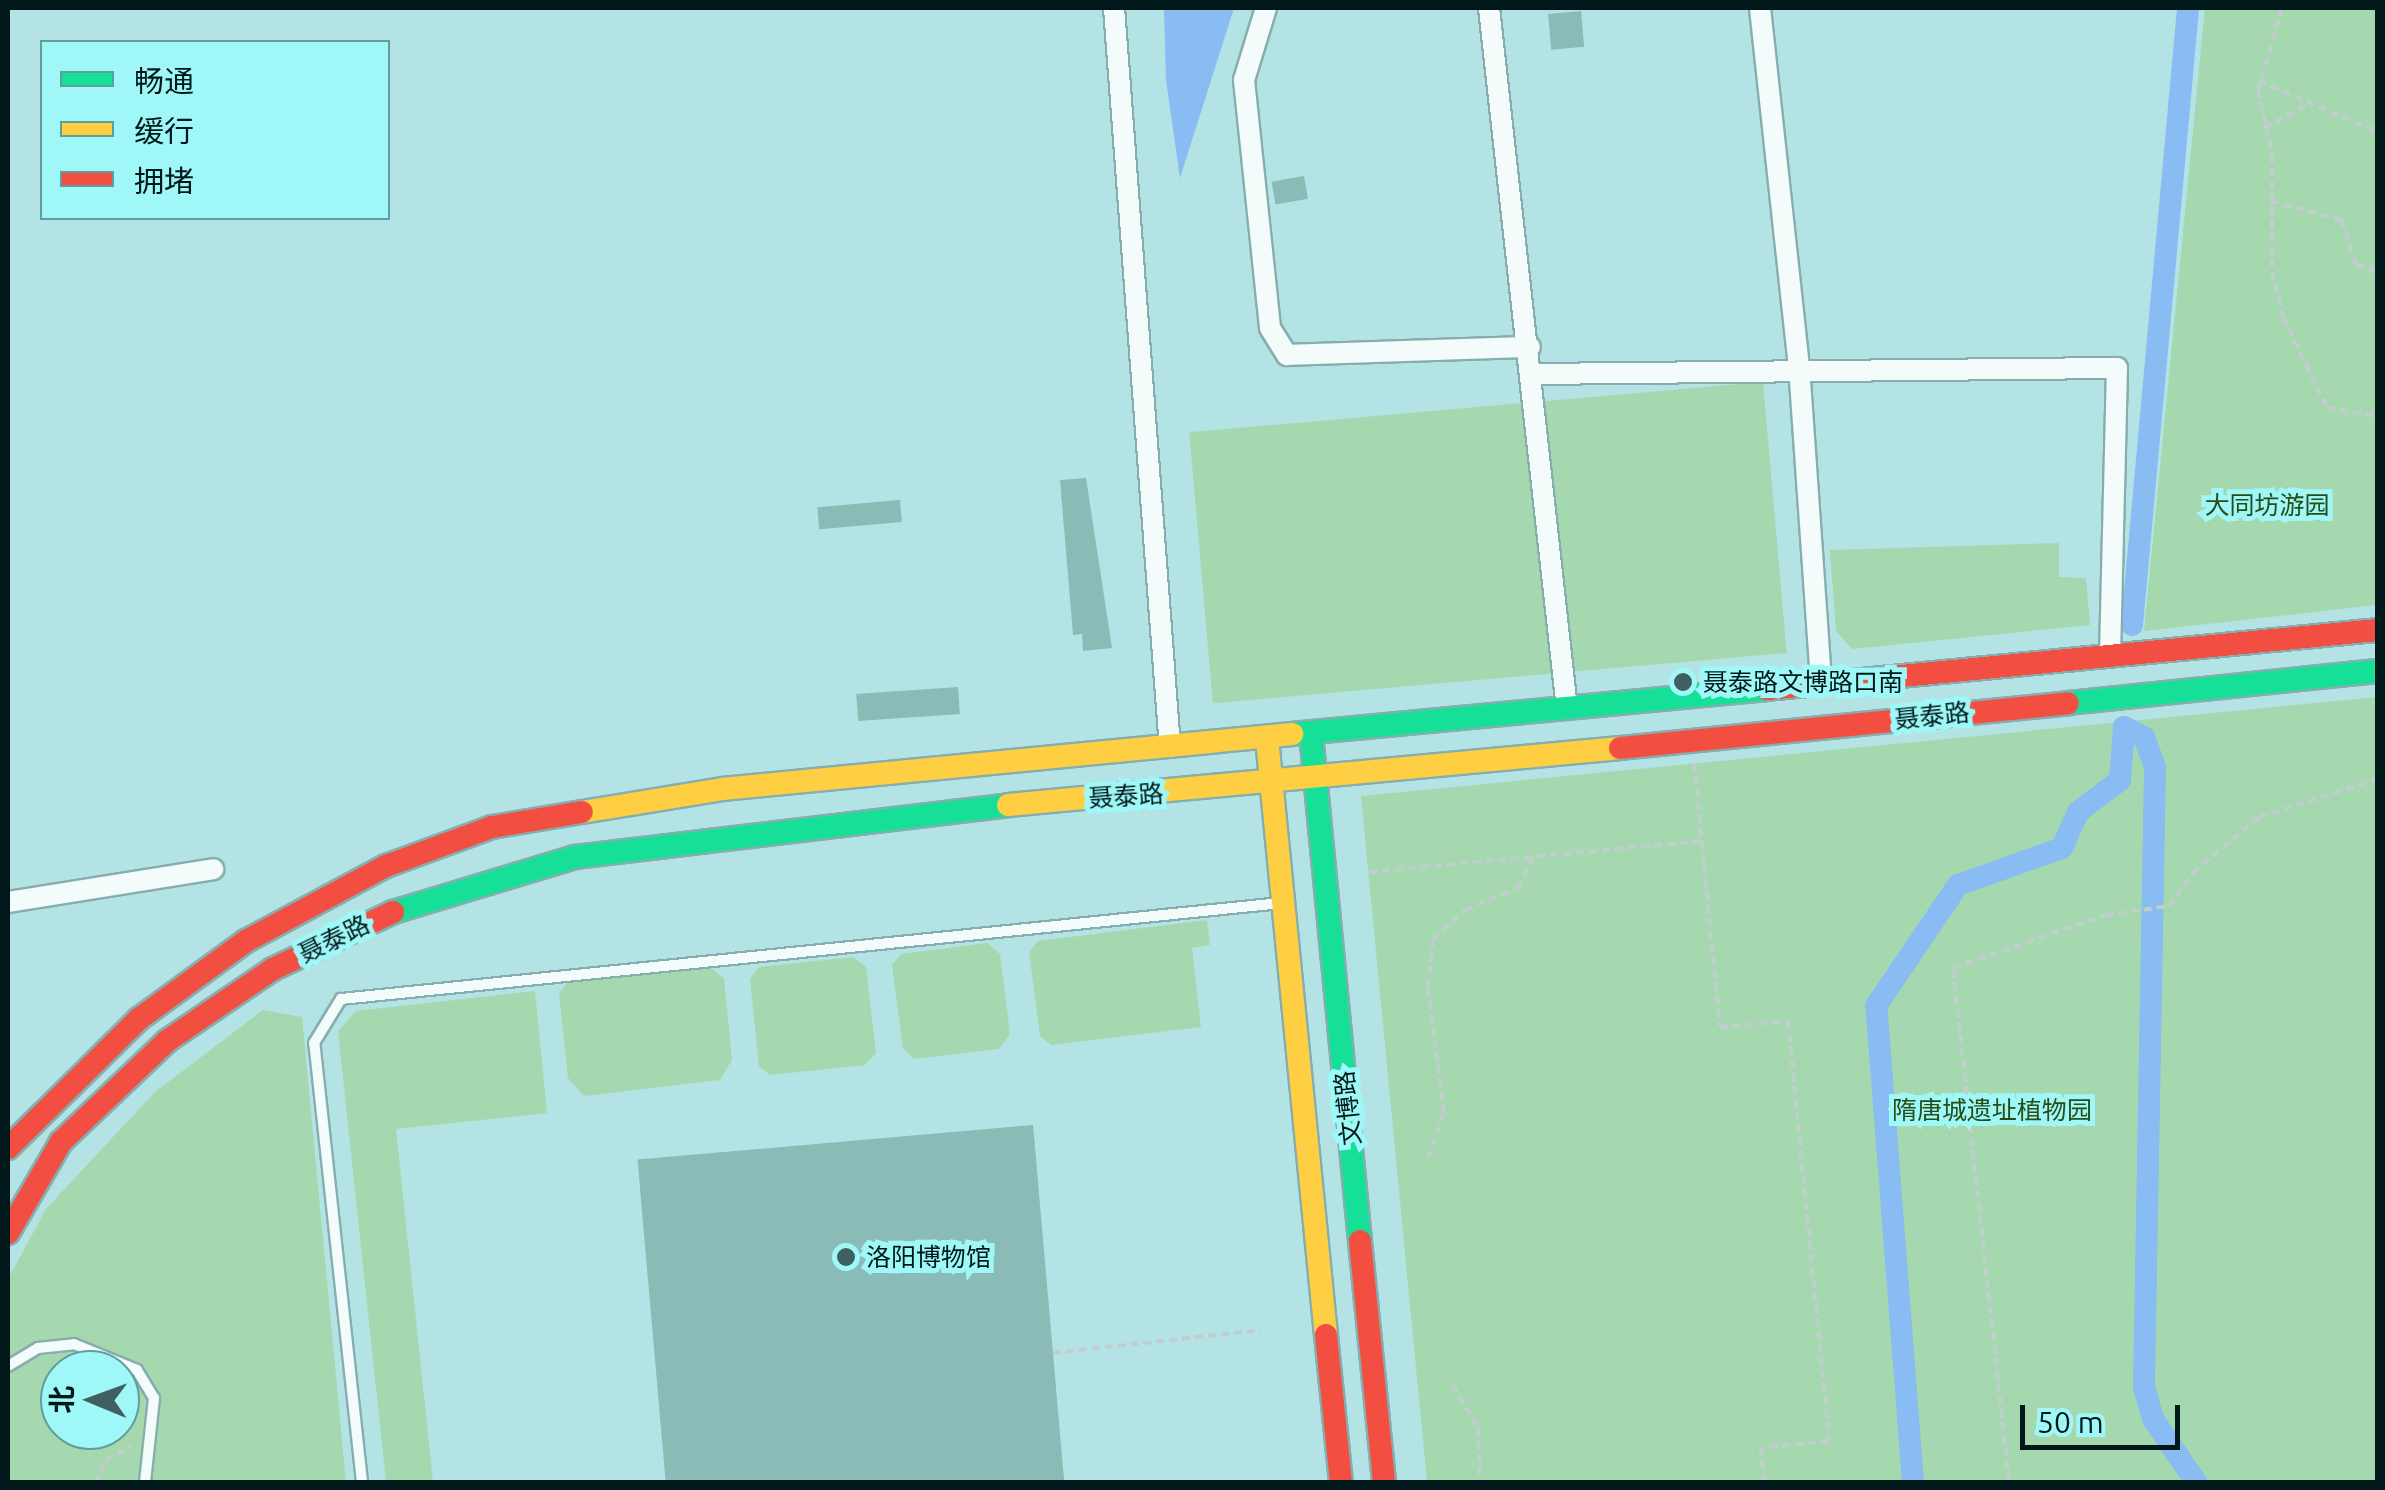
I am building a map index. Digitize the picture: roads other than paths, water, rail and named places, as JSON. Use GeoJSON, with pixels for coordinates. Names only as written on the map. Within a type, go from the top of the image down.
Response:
{"type":"FeatureCollection","features":[{"type":"Feature","properties":{"kind":"main road","name":"聂泰路"},"geometry":{"type":"LineString","coordinates":[[8,1148],[139,1019],[246,941],[386,866],[492,827],[722,789],[2378,630]]}},
{"type":"Feature","properties":{"kind":"main road","name":"聂泰路"},"geometry":{"type":"LineString","coordinates":[[8,1233],[61,1142],[166,1041],[272,969],[379,916],[612,852],[853,818],[1316,780],[2378,671]]}},
{"type":"Feature","properties":{"kind":"main road","name":"文博路"},"geometry":{"type":"LineString","coordinates":[[1311,734],[1384,1482]]}},
{"type":"Feature","properties":{"kind":"main road","name":"文博路"},"geometry":{"type":"LineString","coordinates":[[1267,738],[1341,1482]]}},
{"type":"Feature","properties":{"kind":"street"},"geometry":{"type":"LineString","coordinates":[[1114,8],[1170,747]]}},
{"type":"Feature","properties":{"kind":"street"},"geometry":{"type":"LineString","coordinates":[[1266,8],[1244,80],[1270,328],[1286,355],[1530,348]]}},
{"type":"Feature","properties":{"kind":"street"},"geometry":{"type":"LineString","coordinates":[[1490,8],[1567,710]]}},
{"type":"Feature","properties":{"kind":"street"},"geometry":{"type":"LineString","coordinates":[[1760,8],[1800,366],[1821,682]]}},
{"type":"Feature","properties":{"kind":"street"},"geometry":{"type":"LineString","coordinates":[[1532,374],[1800,366],[2116,368],[2110,657]]}},
{"type":"Feature","properties":{"kind":"street"},"geometry":{"type":"LineString","coordinates":[[8,902],[212,870]]}},
{"type":"Feature","properties":{"kind":"lane"},"geometry":{"type":"LineString","coordinates":[[362,1482],[314,1043],[340,998],[1283,902]]}},
{"type":"Feature","properties":{"kind":"lane"},"geometry":{"type":"LineString","coordinates":[[8,1366],[56,1346],[110,1354],[149,1383],[144,1482]]}},
{"type":"Feature","properties":{"kind":"water"},"geometry":{"type":"Polygon","coordinates":[[[1164,8],[1234,8],[1180,178],[1166,80],[1164,8]]]}},
{"type":"Feature","properties":{"kind":"waterway"},"geometry":{"type":"LineString","coordinates":[[2132,625],[2188,8]]}},
{"type":"Feature","properties":{"kind":"waterway"},"geometry":{"type":"LineString","coordinates":[[1913,1482],[1876,1006],[1958,885],[2062,848],[2078,812],[2120,780],[2124,727],[2144,737],[2155,767],[2144,1387],[2153,1419],[2196,1482]]}},
{"type":"Feature","properties":{"kind":"place","name":"聂泰路文博路口南"},"geometry":{"type":"Point","coordinates":[1683,682]}},
{"type":"Feature","properties":{"kind":"place","name":"洛阳博物馆"},"geometry":{"type":"Point","coordinates":[846,1257]}},
{"type":"Feature","properties":{"kind":"park label","name":"大同坊游园"},"geometry":{"type":"Point","coordinates":[2267,505]}},
{"type":"Feature","properties":{"kind":"park label","name":"隋唐城遗址植物园"},"geometry":{"type":"Point","coordinates":[1992,1110]}}]}
